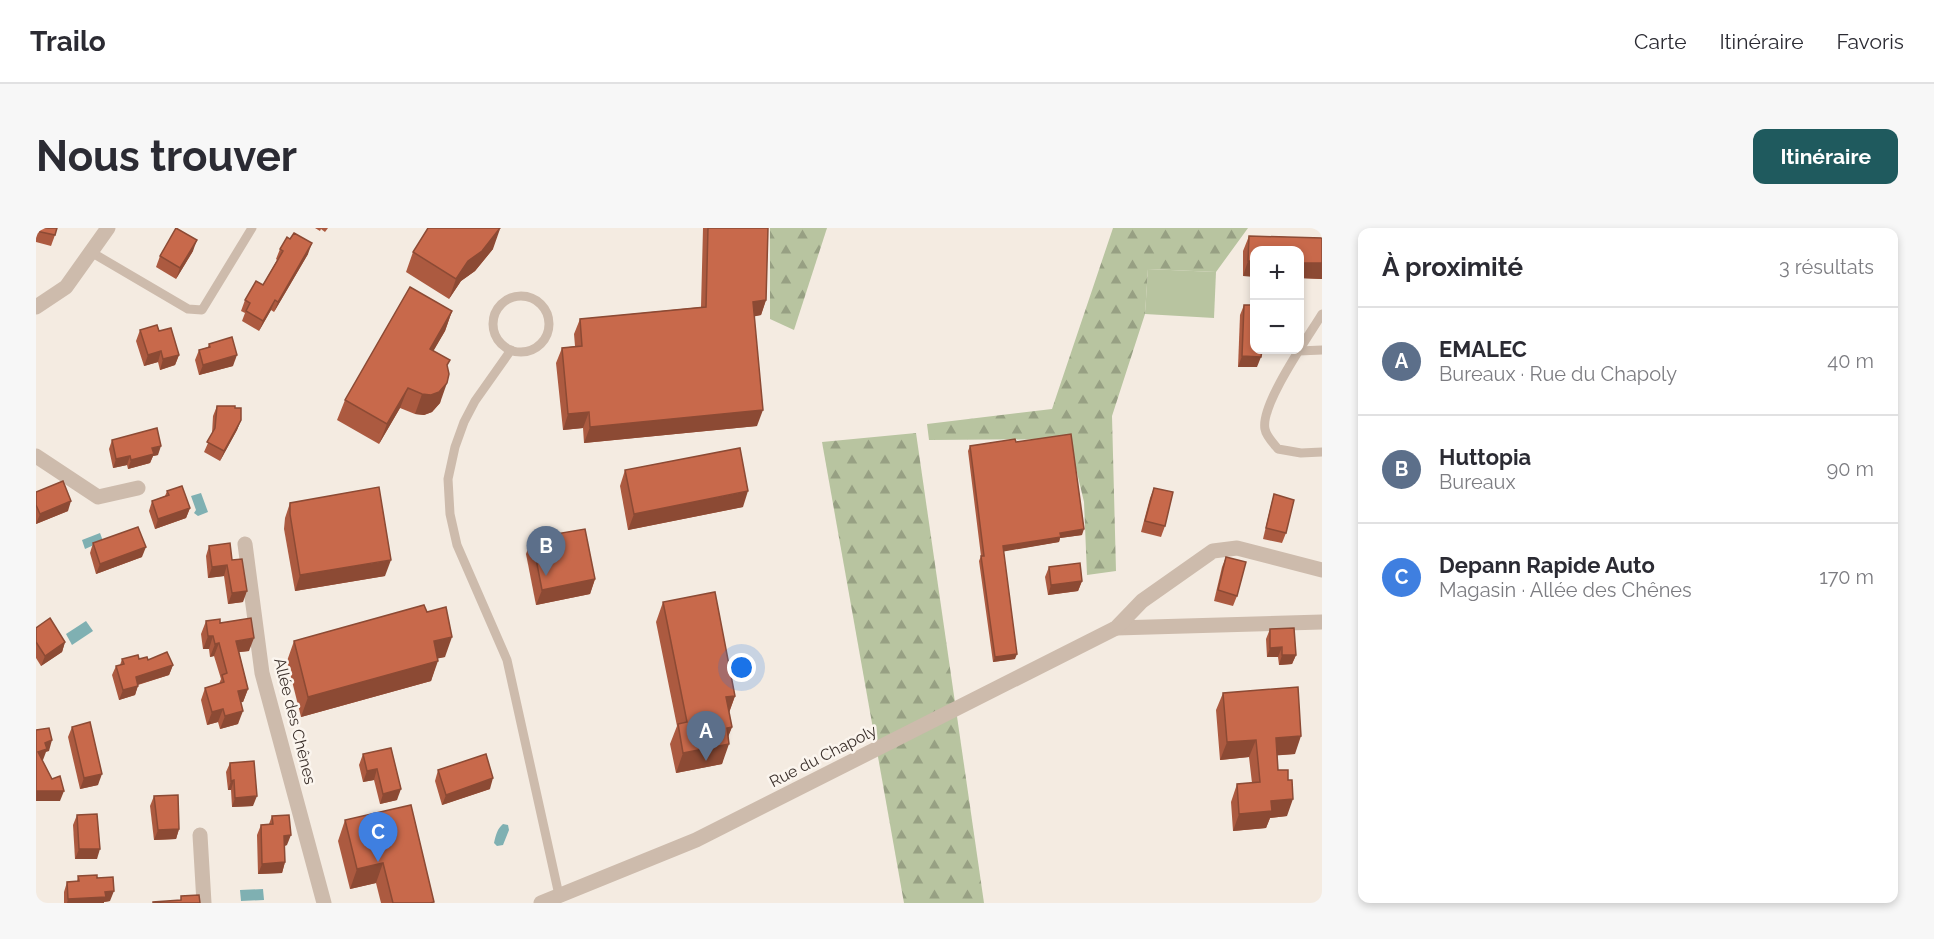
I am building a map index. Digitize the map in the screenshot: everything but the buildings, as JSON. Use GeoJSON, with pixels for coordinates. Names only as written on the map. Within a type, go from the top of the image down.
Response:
{"type":"FeatureCollection","features":[{"type":"Feature","properties":{"kind":"street"},"geometry":{"type":"LineString","coordinates":[[36,307],[66,287],[108,228]]}},
{"type":"Feature","properties":{"kind":"street"},"geometry":{"type":"LineString","coordinates":[[36,456],[98,497],[138,488]]}},
{"type":"Feature","properties":{"kind":"street","name":"Allée des Chênes"},"geometry":{"type":"LineString","coordinates":[[245,544],[262,673],[324,903]]}},
{"type":"Feature","properties":{"kind":"street","name":"Rue du Chapoly"},"geometry":{"type":"LineString","coordinates":[[541,903],[696,840],[1116,628],[1142,602],[1213,551],[1237,548],[1322,570]]}},
{"type":"Feature","properties":{"kind":"street","name":"Rue du Chapoly"},"geometry":{"type":"LineString","coordinates":[[1116,628],[1322,622]]}},
{"type":"Feature","properties":{"kind":"street"},"geometry":{"type":"LineString","coordinates":[[200,835],[204,903]]}},
{"type":"Feature","properties":{"kind":"lane"},"geometry":{"type":"LineString","coordinates":[[91,252],[188,309],[202,310],[252,228]]}},
{"type":"Feature","properties":{"kind":"lane"},"geometry":{"type":"LineString","coordinates":[[512,297],[531,297],[540,302],[545,309],[550,326],[548,334],[543,342],[528,351],[511,350],[497,338],[494,318],[497,309],[512,297]]}},
{"type":"Feature","properties":{"kind":"lane"},"geometry":{"type":"LineString","coordinates":[[1304,343],[1322,314]]}},
{"type":"Feature","properties":{"kind":"lane"},"geometry":{"type":"LineString","coordinates":[[511,350],[475,401],[454,447],[448,479],[450,514],[458,545],[507,660],[559,896]]}},
{"type":"Feature","properties":{"kind":"lane"},"geometry":{"type":"LineString","coordinates":[[1304,351],[1322,350]]}},
{"type":"Feature","properties":{"kind":"lane"},"geometry":{"type":"LineString","coordinates":[[1297,354],[1267,411],[1265,430],[1278,449],[1301,453],[1322,452]]}},
{"type":"Feature","properties":{"kind":"green space"},"geometry":{"type":"Polygon","coordinates":[[[770,228],[827,228],[794,330],[770,319],[770,228]]]}},
{"type":"Feature","properties":{"kind":"green space"},"geometry":{"type":"Polygon","coordinates":[[[1113,228],[1248,228],[1216,272],[1148,269],[1145,314],[1112,416],[1116,571],[1087,575],[1084,502],[1069,439],[929,440],[927,424],[1052,409],[1113,228]]]}},
{"type":"Feature","properties":{"kind":"green space"},"geometry":{"type":"Polygon","coordinates":[[[1148,269],[1216,272],[1214,318],[1145,314],[1148,269]]]}},
{"type":"Feature","properties":{"kind":"green space"},"geometry":{"type":"Polygon","coordinates":[[[916,433],[984,903],[904,903],[822,442],[916,433]]]}},
{"type":"Feature","properties":{"kind":"water"},"geometry":{"type":"Polygon","coordinates":[[[201,493],[208,512],[198,516],[194,513],[196,510],[191,496],[201,493]]]}},
{"type":"Feature","properties":{"kind":"water"},"geometry":{"type":"Polygon","coordinates":[[[100,533],[103,541],[85,549],[82,540],[100,533]]]}},
{"type":"Feature","properties":{"kind":"water"},"geometry":{"type":"Polygon","coordinates":[[[86,621],[93,631],[72,645],[66,634],[86,621]]]}},
{"type":"Feature","properties":{"kind":"water"},"geometry":{"type":"Polygon","coordinates":[[[503,824],[508,825],[509,830],[503,845],[497,846],[494,843],[495,837],[503,824]]]}},
{"type":"Feature","properties":{"kind":"water"},"geometry":{"type":"Polygon","coordinates":[[[263,889],[264,900],[241,901],[240,890],[263,889]]]}},
{"type":"Feature","properties":{"kind":"place","name":"Huttopia"},"geometry":{"type":"Point","coordinates":[546,576]}},
{"type":"Feature","properties":{"kind":"place","name":"EMALEC"},"geometry":{"type":"Point","coordinates":[706,761]}},
{"type":"Feature","properties":{"kind":"place","name":"Depann Rapide Auto"},"geometry":{"type":"Point","coordinates":[378,862]}}]}
